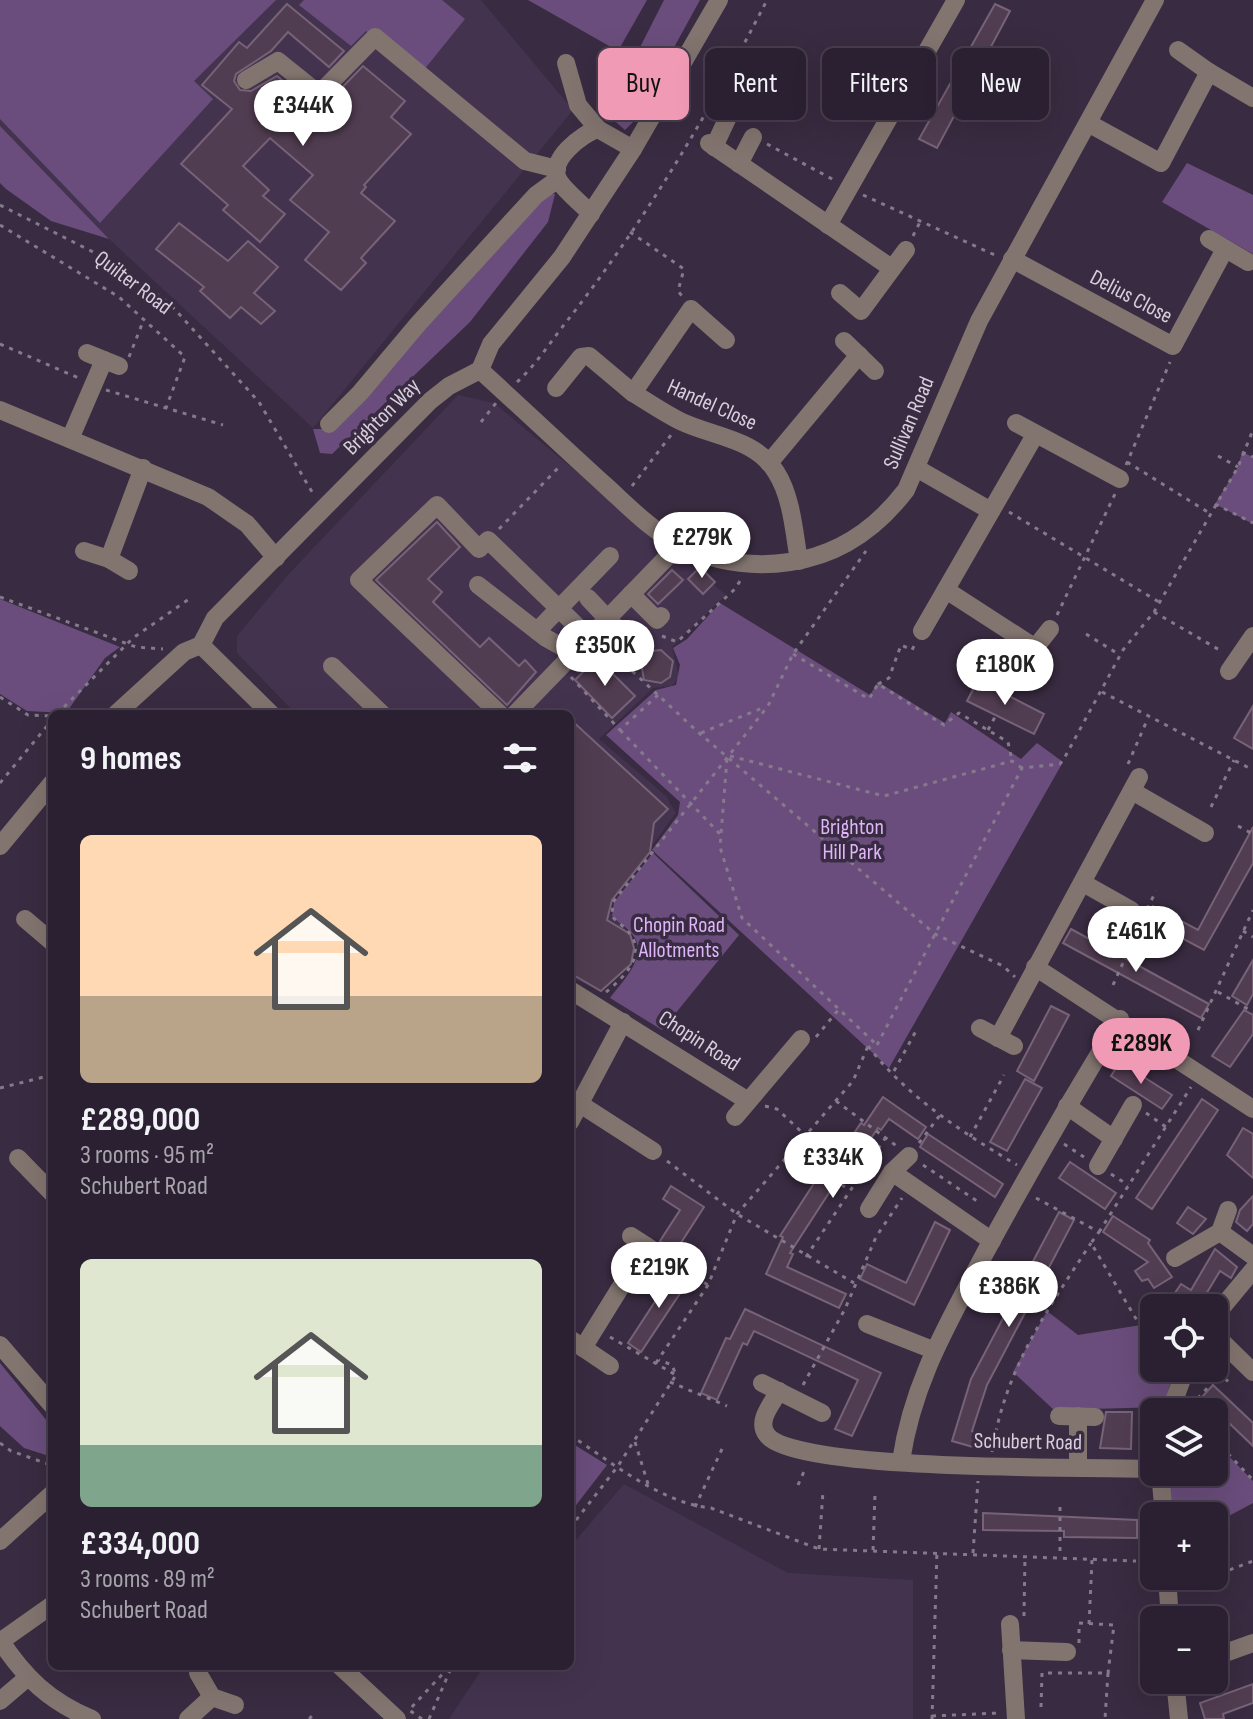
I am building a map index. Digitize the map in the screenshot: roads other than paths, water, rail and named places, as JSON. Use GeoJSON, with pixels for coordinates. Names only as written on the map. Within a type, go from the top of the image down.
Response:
{"type":"FeatureCollection","features":[{"type":"Feature","properties":{"kind":"street"},"geometry":{"type":"LineString","coordinates":[[480,370],[491,344],[562,257],[633,149],[719,0]]}},
{"type":"Feature","properties":{"kind":"street"},"geometry":{"type":"LineString","coordinates":[[828,225],[956,0]]}},
{"type":"Feature","properties":{"kind":"street","name":"Sullivan Road"},"geometry":{"type":"LineString","coordinates":[[480,370],[621,500],[676,543],[718,560],[744,565],[799,561],[837,549],[866,531],[895,505],[918,469],[1004,258],[1088,123],[1155,0]]}},
{"type":"Feature","properties":{"kind":"street"},"geometry":{"type":"LineString","coordinates":[[246,80],[278,61],[319,94],[375,37],[525,161],[557,174],[591,214]]}},
{"type":"Feature","properties":{"kind":"street"},"geometry":{"type":"LineString","coordinates":[[1178,50],[1253,98]]}},
{"type":"Feature","properties":{"kind":"street"},"geometry":{"type":"LineString","coordinates":[[566,63],[578,105],[598,129],[633,149]]}},
{"type":"Feature","properties":{"kind":"street"},"geometry":{"type":"LineString","coordinates":[[1088,123],[1168,166],[1209,72]]}},
{"type":"Feature","properties":{"kind":"street"},"geometry":{"type":"LineString","coordinates":[[726,120],[712,145],[890,267]]}},
{"type":"Feature","properties":{"kind":"street"},"geometry":{"type":"LineString","coordinates":[[329,424],[557,174],[583,133],[598,129]]}},
{"type":"Feature","properties":{"kind":"street"},"geometry":{"type":"LineString","coordinates":[[739,164],[753,137]]}},
{"type":"Feature","properties":{"kind":"street"},"geometry":{"type":"LineString","coordinates":[[1209,239],[1248,262]]}},
{"type":"Feature","properties":{"kind":"street","name":"Delius Close"},"geometry":{"type":"LineString","coordinates":[[1004,258],[1173,346],[1225,249]]}},
{"type":"Feature","properties":{"kind":"street"},"geometry":{"type":"LineString","coordinates":[[840,293],[861,311],[890,267],[906,250]]}},
{"type":"Feature","properties":{"kind":"street","name":"Handel Close"},"geometry":{"type":"LineString","coordinates":[[633,393],[691,309],[726,340]]}},
{"type":"Feature","properties":{"kind":"street"},"geometry":{"type":"LineString","coordinates":[[844,341],[875,371]]}},
{"type":"Feature","properties":{"kind":"street","name":"Handel Close"},"geometry":{"type":"LineString","coordinates":[[769,463],[859,355]]}},
{"type":"Feature","properties":{"kind":"street","name":"Handel Close"},"geometry":{"type":"LineString","coordinates":[[556,388],[581,357],[589,356],[633,393],[681,422],[745,444],[777,473],[789,504],[799,561]]}},
{"type":"Feature","properties":{"kind":"street"},"geometry":{"type":"LineString","coordinates":[[70,439],[103,360]]}},
{"type":"Feature","properties":{"kind":"street","name":"Brighton Way"},"geometry":{"type":"LineString","coordinates":[[120,710],[184,652],[201,645],[215,618],[430,401],[449,386],[480,370]]}},
{"type":"Feature","properties":{"kind":"street"},"geometry":{"type":"LineString","coordinates":[[0,410],[208,497],[247,524],[276,558]]}},
{"type":"Feature","properties":{"kind":"street"},"geometry":{"type":"LineString","coordinates":[[1016,423],[1122,476]]}},
{"type":"Feature","properties":{"kind":"street"},"geometry":{"type":"LineString","coordinates":[[922,631],[1035,435]]}},
{"type":"Feature","properties":{"kind":"street"},"geometry":{"type":"LineString","coordinates":[[109,559],[143,468]]}},
{"type":"Feature","properties":{"kind":"street"},"geometry":{"type":"LineString","coordinates":[[918,469],[993,507]]}},
{"type":"Feature","properties":{"kind":"street"},"geometry":{"type":"LineString","coordinates":[[496,710],[359,580],[437,505],[479,549],[488,540],[590,636]]}},
{"type":"Feature","properties":{"kind":"street"},"geometry":{"type":"LineString","coordinates":[[519,710],[676,543]]}},
{"type":"Feature","properties":{"kind":"street"},"geometry":{"type":"LineString","coordinates":[[84,551],[109,559],[129,571]]}},
{"type":"Feature","properties":{"kind":"street"},"geometry":{"type":"LineString","coordinates":[[537,631],[610,556]]}},
{"type":"Feature","properties":{"kind":"street"},"geometry":{"type":"LineString","coordinates":[[478,585],[537,631],[567,660]]}},
{"type":"Feature","properties":{"kind":"street"},"geometry":{"type":"LineString","coordinates":[[946,590],[1034,647]]}},
{"type":"Feature","properties":{"kind":"street"},"geometry":{"type":"LineString","coordinates":[[631,594],[657,620],[661,616]]}},
{"type":"Feature","properties":{"kind":"street"},"geometry":{"type":"LineString","coordinates":[[588,598],[638,651]]}},
{"type":"Feature","properties":{"kind":"street"},"geometry":{"type":"LineString","coordinates":[[1020,667],[1050,629]]}},
{"type":"Feature","properties":{"kind":"street"},"geometry":{"type":"LineString","coordinates":[[1233,666],[1253,636]]}},
{"type":"Feature","properties":{"kind":"street"},"geometry":{"type":"LineString","coordinates":[[201,645],[267,710]]}},
{"type":"Feature","properties":{"kind":"street"},"geometry":{"type":"LineString","coordinates":[[332,666],[378,710]]}},
{"type":"Feature","properties":{"kind":"street"},"geometry":{"type":"LineString","coordinates":[[980,1028],[1006,1042],[1035,967],[1083,883],[1133,777],[1205,833]]}},
{"type":"Feature","properties":{"kind":"street"},"geometry":{"type":"LineString","coordinates":[[0,846],[48,788]]}},
{"type":"Feature","properties":{"kind":"street"},"geometry":{"type":"LineString","coordinates":[[1083,883],[1131,910]]}},
{"type":"Feature","properties":{"kind":"street"},"geometry":{"type":"LineString","coordinates":[[25,919],[48,939]]}},
{"type":"Feature","properties":{"kind":"street"},"geometry":{"type":"LineString","coordinates":[[1035,967],[1120,1019],[1253,1109]]}},
{"type":"Feature","properties":{"kind":"street","name":"Chopin Road"},"geometry":{"type":"LineString","coordinates":[[574,992],[748,1101]]}},
{"type":"Feature","properties":{"kind":"street"},"geometry":{"type":"LineString","coordinates":[[901,1461],[911,1407],[933,1350],[1067,1106],[1120,1019]]}},
{"type":"Feature","properties":{"kind":"street","name":"Chopin Road"},"geometry":{"type":"LineString","coordinates":[[574,1115],[623,1022]]}},
{"type":"Feature","properties":{"kind":"street","name":"Chopin Road"},"geometry":{"type":"LineString","coordinates":[[735,1117],[801,1039]]}},
{"type":"Feature","properties":{"kind":"street"},"geometry":{"type":"LineString","coordinates":[[580,1104],[653,1151]]}},
{"type":"Feature","properties":{"kind":"street"},"geometry":{"type":"LineString","coordinates":[[1098,1166],[1133,1105]]}},
{"type":"Feature","properties":{"kind":"street"},"geometry":{"type":"LineString","coordinates":[[1067,1106],[1114,1139]]}},
{"type":"Feature","properties":{"kind":"street"},"geometry":{"type":"LineString","coordinates":[[869,1209],[892,1172],[909,1156]]}},
{"type":"Feature","properties":{"kind":"street"},"geometry":{"type":"LineString","coordinates":[[18,1158],[48,1189]]}},
{"type":"Feature","properties":{"kind":"street"},"geometry":{"type":"LineString","coordinates":[[892,1172],[992,1241]]}},
{"type":"Feature","properties":{"kind":"street"},"geometry":{"type":"LineString","coordinates":[[1175,1258],[1220,1232],[1228,1210]]}},
{"type":"Feature","properties":{"kind":"street"},"geometry":{"type":"LineString","coordinates":[[1220,1232],[1253,1256]]}},
{"type":"Feature","properties":{"kind":"street"},"geometry":{"type":"LineString","coordinates":[[610,1366],[576,1344],[596,1328],[639,1241],[665,1258]]}},
{"type":"Feature","properties":{"kind":"street"},"geometry":{"type":"LineString","coordinates":[[1228,1300],[1253,1270]]}},
{"type":"Feature","properties":{"kind":"street"},"geometry":{"type":"LineString","coordinates":[[867,1324],[933,1350]]}},
{"type":"Feature","properties":{"kind":"street"},"geometry":{"type":"LineString","coordinates":[[0,1345],[48,1400]]}},
{"type":"Feature","properties":{"kind":"street"},"geometry":{"type":"LineString","coordinates":[[1228,1348],[1253,1372]]}},
{"type":"Feature","properties":{"kind":"street","name":"Schubert Road"},"geometry":{"type":"LineString","coordinates":[[822,1413],[779,1391],[763,1419],[764,1431],[769,1439],[812,1453],[982,1467],[1140,1468]]}},
{"type":"Feature","properties":{"kind":"street"},"geometry":{"type":"LineString","coordinates":[[1077,1416],[1078,1466]]}},
{"type":"Feature","properties":{"kind":"street"},"geometry":{"type":"LineString","coordinates":[[0,1541],[48,1498]]}},
{"type":"Feature","properties":{"kind":"street"},"geometry":{"type":"LineString","coordinates":[[48,1608],[0,1640],[27,1678],[50,1698],[92,1719]]}},
{"type":"Feature","properties":{"kind":"street"},"geometry":{"type":"LineString","coordinates":[[1010,1624],[1016,1714]]}},
{"type":"Feature","properties":{"kind":"street"},"geometry":{"type":"LineString","coordinates":[[1228,1652],[1253,1643]]}},
{"type":"Feature","properties":{"kind":"street"},"geometry":{"type":"LineString","coordinates":[[1011,1650],[1075,1656]]}},
{"type":"Feature","properties":{"kind":"street"},"geometry":{"type":"LineString","coordinates":[[344,1670],[397,1719]]}},
{"type":"Feature","properties":{"kind":"street"},"geometry":{"type":"LineString","coordinates":[[198,1673],[212,1697],[235,1705]]}},
{"type":"Feature","properties":{"kind":"street"},"geometry":{"type":"LineString","coordinates":[[0,1701],[27,1678]]}},
{"type":"Feature","properties":{"kind":"street"},"geometry":{"type":"LineString","coordinates":[[1176,1694],[1179,1719]]}},
{"type":"Feature","properties":{"kind":"street"},"geometry":{"type":"LineString","coordinates":[[188,1719],[212,1697]]}},
{"type":"Feature","properties":{"kind":"park label","name":"Brighton Hill Park"},"geometry":{"type":"Point","coordinates":[852,840]}},
{"type":"Feature","properties":{"kind":"park label","name":"Chopin Road Allotments"},"geometry":{"type":"Point","coordinates":[679,938]}}]}
